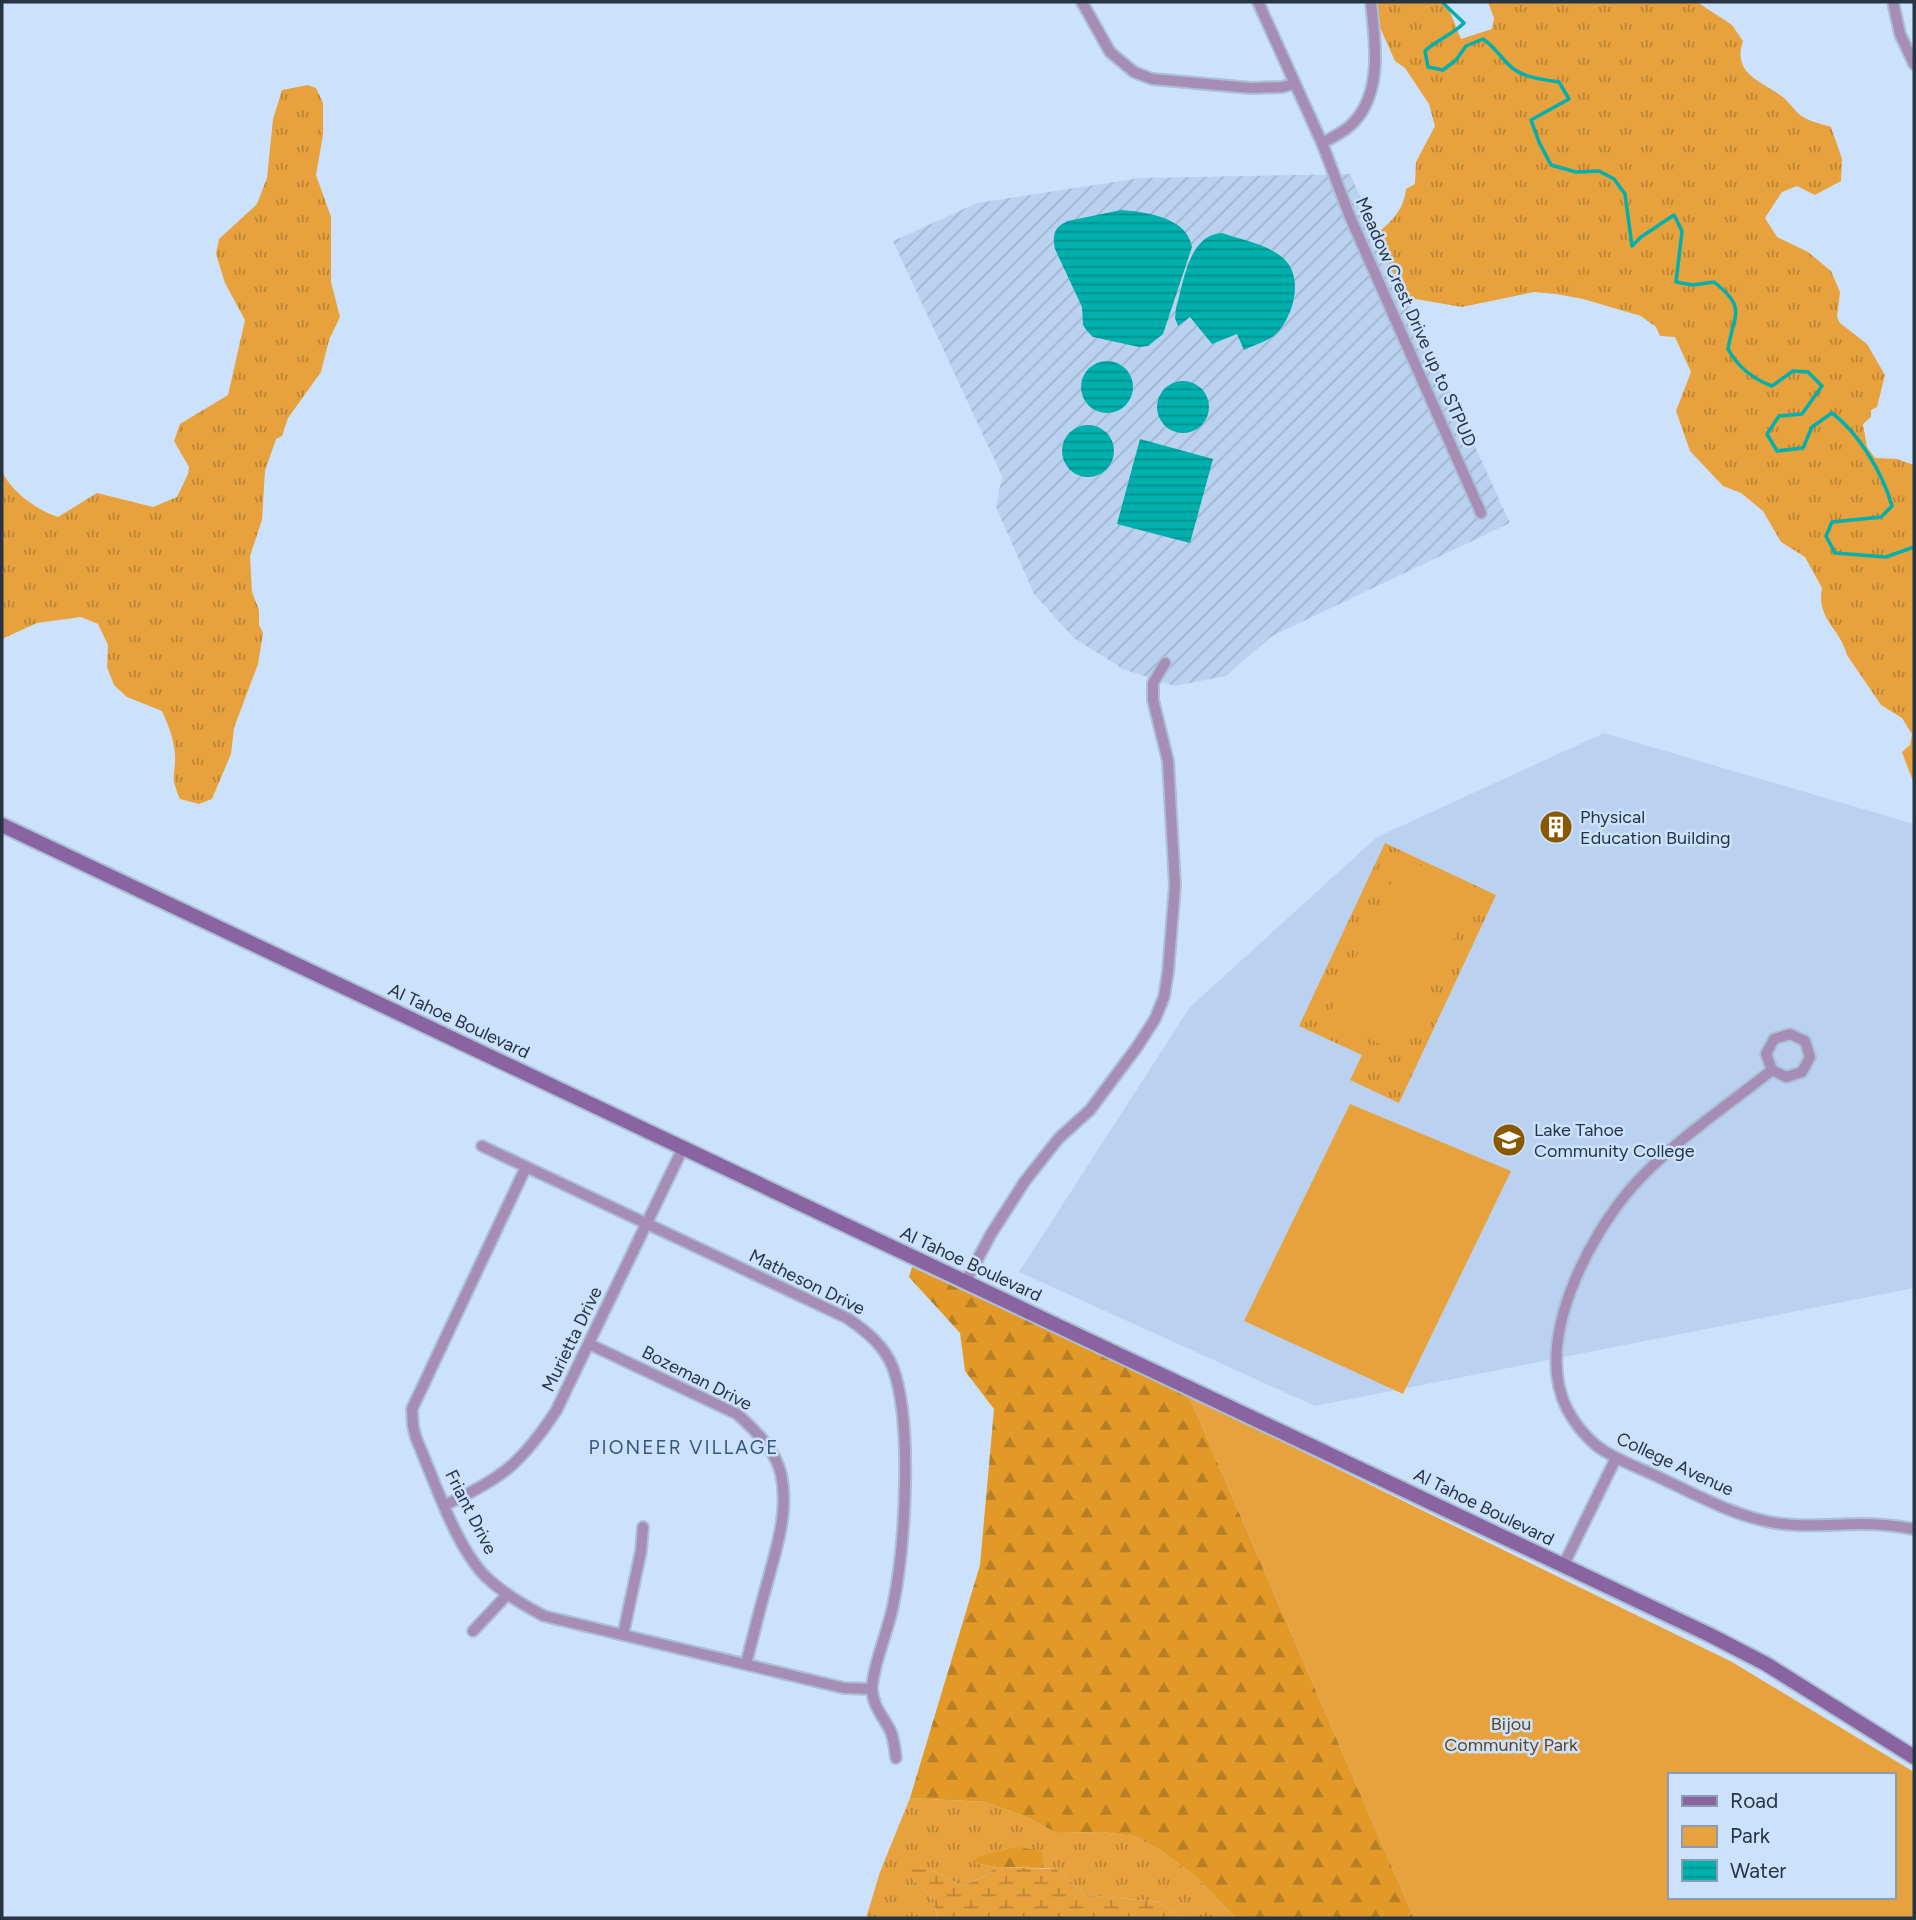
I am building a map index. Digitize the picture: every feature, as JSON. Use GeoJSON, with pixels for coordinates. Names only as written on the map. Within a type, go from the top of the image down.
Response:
{"type":"FeatureCollection","features":[{"type":"Feature","properties":{"kind":"main road","name":"Al Tahoe Boulevard"},"geometry":{"type":"LineString","coordinates":[[2,825],[1739,1650],[1914,1756]]}},
{"type":"Feature","properties":{"kind":"street"},"geometry":{"type":"LineString","coordinates":[[1082,2],[1110,52],[1134,72],[1152,79],[1251,88],[1294,84]]}},
{"type":"Feature","properties":{"kind":"street","name":"Meadow Crest Drive up to STPUD"},"geometry":{"type":"LineString","coordinates":[[1258,2],[1322,143],[1350,216],[1481,513]]}},
{"type":"Feature","properties":{"kind":"street"},"geometry":{"type":"LineString","coordinates":[[1322,143],[1352,124],[1360,115],[1371,92],[1374,64],[1371,2]]}},
{"type":"Feature","properties":{"kind":"street"},"geometry":{"type":"LineString","coordinates":[[1893,2],[1900,34],[1914,64]]}},
{"type":"Feature","properties":{"kind":"street"},"geometry":{"type":"LineString","coordinates":[[965,1283],[991,1234],[1025,1181],[1059,1138],[1098,1100],[1155,1019],[1164,997],[1175,885],[1168,761],[1153,699],[1153,683],[1165,663]]}},
{"type":"Feature","properties":{"kind":"street"},"geometry":{"type":"LineString","coordinates":[[1790,1034],[1805,1041],[1810,1057],[1802,1072],[1786,1077],[1772,1070],[1766,1054],[1774,1039],[1790,1034]]}},
{"type":"Feature","properties":{"kind":"street","name":"College Avenue"},"geometry":{"type":"LineString","coordinates":[[1772,1070],[1658,1161],[1634,1184],[1596,1237],[1579,1273],[1562,1324],[1558,1346],[1560,1391],[1567,1410],[1596,1445],[1616,1458],[1714,1503],[1763,1521],[1811,1527],[1861,1524],[1914,1530]]}},
{"type":"Feature","properties":{"kind":"street","name":"Matheson Drive"},"geometry":{"type":"LineString","coordinates":[[482,1146],[847,1318],[866,1331],[892,1365],[898,1386],[904,1440],[902,1530],[893,1604],[872,1689]]}},
{"type":"Feature","properties":{"kind":"street","name":"Murietta Drive"},"geometry":{"type":"LineString","coordinates":[[445,1505],[493,1481],[517,1463],[556,1411],[683,1148]]}},
{"type":"Feature","properties":{"kind":"street","name":"Friant Drive"},"geometry":{"type":"LineString","coordinates":[[526,1167],[412,1409],[412,1426],[416,1438],[468,1554],[485,1576],[507,1595],[544,1616],[844,1688],[872,1689]]}},
{"type":"Feature","properties":{"kind":"street","name":"Bozeman Drive"},"geometry":{"type":"LineString","coordinates":[[589,1344],[737,1415],[755,1430],[770,1450],[781,1472],[784,1496],[782,1527],[746,1664]]}},
{"type":"Feature","properties":{"kind":"street"},"geometry":{"type":"LineString","coordinates":[[1563,1566],[1616,1458]]}},
{"type":"Feature","properties":{"kind":"street"},"geometry":{"type":"LineString","coordinates":[[623,1635],[641,1551],[643,1527]]}},
{"type":"Feature","properties":{"kind":"street"},"geometry":{"type":"LineString","coordinates":[[473,1631],[507,1595]]}},
{"type":"Feature","properties":{"kind":"street"},"geometry":{"type":"LineString","coordinates":[[872,1689],[880,1714],[891,1734],[896,1758]]}},
{"type":"Feature","properties":{"kind":"shaded area"},"geometry":{"type":"Polygon","coordinates":[[[1350,174],[1510,523],[1272,636],[1226,676],[1174,686],[1123,669],[1074,638],[1034,594],[996,507],[1002,476],[893,241],[977,203],[1140,178],[1350,174]]]}},
{"type":"Feature","properties":{"kind":"shaded area","name":"Lake Tahoe Community College"},"geometry":{"type":"Polygon","coordinates":[[[1604,733],[1914,824],[1914,1288],[1315,1406],[1019,1272],[1190,1007],[1377,837],[1604,733]]]}},
{"type":"Feature","properties":{"kind":"green space"},"geometry":{"type":"Polygon","coordinates":[[[1376,2],[1446,2],[1461,39],[1492,29],[1494,18],[1488,2],[1697,2],[1732,25],[1743,41],[1741,61],[1750,75],[1783,97],[1803,117],[1831,127],[1842,159],[1841,181],[1815,195],[1797,186],[1782,192],[1765,218],[1777,237],[1808,252],[1831,271],[1840,292],[1837,317],[1840,323],[1867,344],[1885,375],[1877,407],[1871,410],[1871,417],[1863,424],[1867,447],[1875,458],[1897,459],[1914,465],[1914,784],[1902,752],[1910,745],[1912,734],[1902,718],[1881,705],[1847,655],[1825,616],[1821,599],[1822,588],[1805,557],[1781,542],[1763,511],[1741,493],[1723,486],[1690,451],[1676,411],[1691,372],[1675,337],[1660,336],[1656,327],[1641,316],[1556,294],[1534,292],[1462,307],[1404,297],[1376,234],[1396,214],[1403,203],[1406,189],[1415,184],[1416,162],[1435,126],[1429,104],[1405,68],[1395,61],[1374,14],[1376,2]]]}},
{"type":"Feature","properties":{"kind":"green space"},"geometry":{"type":"Polygon","coordinates":[[[308,85],[316,88],[323,103],[323,135],[316,175],[331,217],[331,282],[340,317],[329,340],[321,372],[288,418],[282,436],[276,439],[265,471],[262,520],[250,556],[252,592],[263,633],[258,664],[234,728],[231,754],[212,799],[199,804],[180,799],[174,780],[173,743],[162,711],[127,697],[114,685],[107,667],[108,645],[98,624],[81,617],[37,623],[2,639],[2,471],[12,486],[26,499],[58,517],[97,493],[153,507],[177,497],[189,467],[174,441],[180,424],[228,395],[245,320],[225,283],[216,254],[219,239],[257,204],[267,178],[273,119],[282,90],[308,85]]]}},
{"type":"Feature","properties":{"kind":"green space"},"geometry":{"type":"Polygon","coordinates":[[[1385,843],[1496,895],[1399,1103],[1350,1080],[1362,1055],[1299,1026],[1385,843]]]}},
{"type":"Feature","properties":{"kind":"green space"},"geometry":{"type":"Polygon","coordinates":[[[1403,857],[1476,892],[1400,1053],[1327,1019],[1403,857]]]}},
{"type":"Feature","properties":{"kind":"green space"},"geometry":{"type":"Polygon","coordinates":[[[1350,1104],[1511,1171],[1403,1394],[1244,1321],[1350,1104]]]}},
{"type":"Feature","properties":{"kind":"green space"},"geometry":{"type":"Polygon","coordinates":[[[912,1267],[1189,1396],[1414,1918],[1236,1918],[1195,1876],[1161,1851],[1134,1836],[1100,1832],[1057,1833],[1028,1818],[986,1802],[910,1798],[980,1565],[994,1409],[965,1371],[960,1333],[909,1277],[912,1267]]]}},
{"type":"Feature","properties":{"kind":"green space","name":"Bijou Community Park"},"geometry":{"type":"Polygon","coordinates":[[[1189,1396],[1732,1662],[1914,1772],[1914,1918],[1414,1918],[1189,1396]]]}},
{"type":"Feature","properties":{"kind":"green space"},"geometry":{"type":"Polygon","coordinates":[[[910,1798],[986,1802],[1028,1818],[1057,1833],[1100,1832],[1134,1836],[1161,1851],[1195,1876],[1236,1918],[1182,1918],[1159,1902],[1085,1895],[1056,1869],[1044,1868],[1041,1851],[973,1863],[996,1867],[985,1876],[962,1886],[931,1870],[912,1878],[934,1900],[937,1918],[866,1918],[880,1872],[910,1798]]]}},
{"type":"Feature","properties":{"kind":"green space"},"geometry":{"type":"Polygon","coordinates":[[[1017,1847],[1042,1851],[1044,1868],[996,1867],[973,1863],[977,1857],[1017,1847]]]}},
{"type":"Feature","properties":{"kind":"green space"},"geometry":{"type":"Polygon","coordinates":[[[996,1867],[1056,1869],[1085,1895],[1159,1902],[1182,1918],[937,1918],[934,1900],[912,1878],[911,1869],[931,1870],[962,1886],[985,1876],[996,1867]]]}},
{"type":"Feature","properties":{"kind":"water"},"geometry":{"type":"Polygon","coordinates":[[[1121,210],[1142,212],[1174,223],[1189,237],[1192,247],[1163,334],[1148,346],[1139,347],[1093,337],[1087,331],[1083,325],[1082,307],[1055,249],[1055,232],[1063,223],[1121,210]]]}},
{"type":"Feature","properties":{"kind":"water"},"geometry":{"type":"Polygon","coordinates":[[[1222,233],[1277,253],[1289,266],[1295,285],[1292,305],[1278,332],[1244,350],[1237,334],[1212,344],[1190,317],[1178,326],[1175,318],[1185,273],[1195,251],[1211,236],[1222,233]]]}},
{"type":"Feature","properties":{"kind":"water"},"geometry":{"type":"Polygon","coordinates":[[[1107,361],[1126,368],[1133,387],[1126,406],[1107,413],[1088,406],[1081,387],[1088,368],[1107,361]]]}},
{"type":"Feature","properties":{"kind":"water"},"geometry":{"type":"Polygon","coordinates":[[[1183,381],[1202,388],[1209,407],[1202,426],[1183,433],[1164,426],[1157,407],[1164,388],[1183,381]]]}},
{"type":"Feature","properties":{"kind":"water"},"geometry":{"type":"Polygon","coordinates":[[[1088,425],[1107,432],[1114,451],[1107,470],[1088,477],[1069,470],[1062,451],[1069,432],[1088,425]]]}},
{"type":"Feature","properties":{"kind":"water"},"geometry":{"type":"Polygon","coordinates":[[[1140,439],[1213,459],[1190,543],[1117,524],[1140,439]]]}},
{"type":"Feature","properties":{"kind":"waterway"},"geometry":{"type":"LineString","coordinates":[[1442,2],[1464,23],[1425,51],[1428,67],[1443,70],[1456,60],[1466,46],[1483,39],[1520,73],[1559,82],[1569,99],[1531,120],[1551,165],[1576,172],[1599,171],[1614,179],[1625,194],[1632,246],[1674,215],[1682,231],[1676,282],[1693,285],[1714,282],[1731,298],[1736,312],[1728,349],[1741,367],[1772,386],[1793,371],[1808,372],[1822,386],[1802,414],[1779,416],[1767,434],[1777,451],[1803,448],[1812,427],[1832,413],[1852,431],[1869,455],[1892,506],[1881,517],[1832,522],[1826,536],[1835,553],[1886,557],[1914,547]]}},
{"type":"Feature","properties":{"kind":"place","name":"Physical Education Building"},"geometry":{"type":"Point","coordinates":[1556,827]}},
{"type":"Feature","properties":{"kind":"place","name":"Lake Tahoe Community College"},"geometry":{"type":"Point","coordinates":[1509,1140]}},
{"type":"Feature","properties":{"kind":"district","name":"PIONEER VILLAGE"},"geometry":{"type":"Point","coordinates":[684,1447]}}]}
